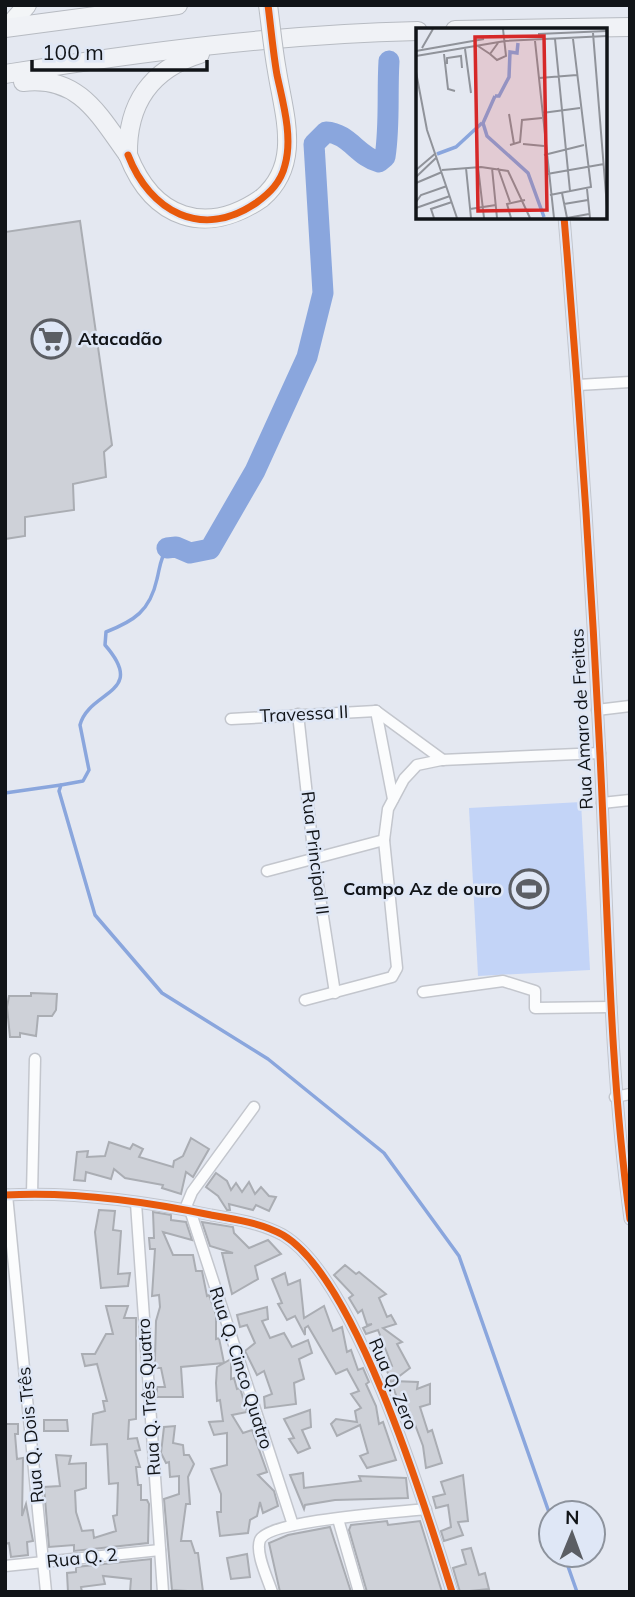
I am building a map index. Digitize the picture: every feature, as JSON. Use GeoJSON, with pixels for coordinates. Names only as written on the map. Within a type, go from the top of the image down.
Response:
{"type":"FeatureCollection","features":[{"type":"Feature","properties":{"kind":"highway"},"geometry":{"type":"LineString","coordinates":[[7,28],[178,5]]}},
{"type":"Feature","properties":{"kind":"highway"},"geometry":{"type":"LineString","coordinates":[[588,28],[630,27]]}},
{"type":"Feature","properties":{"kind":"highway"},"geometry":{"type":"LineString","coordinates":[[5,74],[137,53],[243,41],[416,31]]}},
{"type":"Feature","properties":{"kind":"highway"},"geometry":{"type":"LineString","coordinates":[[128,155],[128,131],[134,108],[155,79],[178,61],[243,41]]}},
{"type":"Feature","properties":{"kind":"highway"},"geometry":{"type":"LineString","coordinates":[[5,84],[43,79],[75,91],[102,118],[128,155]]}},
{"type":"Feature","properties":{"kind":"main road"},"geometry":{"type":"LineString","coordinates":[[7,28],[27,5]]}},
{"type":"Feature","properties":{"kind":"main road"},"geometry":{"type":"LineString","coordinates":[[128,155],[138,178],[152,197],[183,215],[219,219],[242,212],[262,198],[281,178],[288,156],[268,5]]}},
{"type":"Feature","properties":{"kind":"street","name":"Rua Amaro de Freitas"},"geometry":{"type":"LineString","coordinates":[[564,219],[578,385],[600,754],[615,1097],[630,1219]]}},
{"type":"Feature","properties":{"kind":"street"},"geometry":{"type":"LineString","coordinates":[[578,385],[630,382]]}},
{"type":"Feature","properties":{"kind":"street"},"geometry":{"type":"LineString","coordinates":[[597,710],[630,706]]}},
{"type":"Feature","properties":{"kind":"street"},"geometry":{"type":"LineString","coordinates":[[376,711],[443,760]]}},
{"type":"Feature","properties":{"kind":"street"},"geometry":{"type":"LineString","coordinates":[[376,711],[393,799]]}},
{"type":"Feature","properties":{"kind":"street","name":"Travessa II"},"geometry":{"type":"LineString","coordinates":[[231,719],[376,711]]}},
{"type":"Feature","properties":{"kind":"street","name":"Rua Principal II"},"geometry":{"type":"LineString","coordinates":[[299,714],[314,859],[335,993]]}},
{"type":"Feature","properties":{"kind":"street"},"geometry":{"type":"LineString","coordinates":[[305,1000],[392,977],[397,968],[384,840],[388,808],[404,779],[417,765],[443,760],[600,754]]}},
{"type":"Feature","properties":{"kind":"street"},"geometry":{"type":"LineString","coordinates":[[602,803],[630,800]]}},
{"type":"Feature","properties":{"kind":"street"},"geometry":{"type":"LineString","coordinates":[[267,871],[384,840]]}},
{"type":"Feature","properties":{"kind":"street"},"geometry":{"type":"LineString","coordinates":[[423,992],[503,981],[535,991],[535,1008],[611,1007]]}},
{"type":"Feature","properties":{"kind":"street"},"geometry":{"type":"LineString","coordinates":[[32,1194],[35,1059]]}},
{"type":"Feature","properties":{"kind":"street"},"geometry":{"type":"LineString","coordinates":[[615,1097],[630,1094]]}},
{"type":"Feature","properties":{"kind":"street"},"geometry":{"type":"LineString","coordinates":[[187,1210],[192,1192],[254,1107]]}},
{"type":"Feature","properties":{"kind":"street","name":"Rua Q. Zero"},"geometry":{"type":"LineString","coordinates":[[6,1195],[32,1194],[136,1202],[187,1210],[269,1230],[282,1235],[309,1256],[364,1351],[426,1509],[452,1592]]}},
{"type":"Feature","properties":{"kind":"street","name":"Rua Q. Dois Três"},"geometry":{"type":"LineString","coordinates":[[6,1195],[46,1592]]}},
{"type":"Feature","properties":{"kind":"street","name":"Rua Q. Três Quatro"},"geometry":{"type":"LineString","coordinates":[[136,1202],[163,1592]]}},
{"type":"Feature","properties":{"kind":"street","name":"Rua Q. Cinco Quatro"},"geometry":{"type":"LineString","coordinates":[[187,1210],[293,1525]]}},
{"type":"Feature","properties":{"kind":"street"},"geometry":{"type":"LineString","coordinates":[[272,1592],[259,1542],[267,1532],[293,1525],[426,1509]]}},
{"type":"Feature","properties":{"kind":"street"},"geometry":{"type":"LineString","coordinates":[[338,1519],[359,1592]]}},
{"type":"Feature","properties":{"kind":"street","name":"Rua Q. 2"},"geometry":{"type":"LineString","coordinates":[[5,1566],[160,1550]]}},
{"type":"Feature","properties":{"kind":"shaded area","name":"Campo Az de ouro"},"geometry":{"type":"Polygon","coordinates":[[[581,802],[590,970],[478,976],[469,808],[581,802]]]}},
{"type":"Feature","properties":{"kind":"building","name":"Atacadão"},"geometry":{"type":"Polygon","coordinates":[[[80,221],[112,445],[104,452],[106,477],[73,484],[74,510],[25,517],[25,536],[5,539],[5,232],[80,221]]]}},
{"type":"Feature","properties":{"kind":"building"},"geometry":{"type":"Polygon","coordinates":[[[31,993],[57,994],[56,1010],[52,1016],[38,1016],[36,1036],[20,1033],[20,1037],[10,1037],[7,1007],[9,996],[31,996],[31,993]]]}},
{"type":"Feature","properties":{"kind":"building"},"geometry":{"type":"Polygon","coordinates":[[[191,1138],[209,1149],[193,1177],[186,1172],[181,1194],[162,1188],[163,1185],[125,1178],[114,1169],[111,1179],[86,1172],[85,1181],[74,1180],[77,1152],[88,1151],[87,1157],[105,1156],[109,1142],[130,1149],[133,1144],[143,1149],[139,1157],[173,1167],[174,1161],[183,1156],[191,1138]]]}},
{"type":"Feature","properties":{"kind":"building"},"geometry":{"type":"Polygon","coordinates":[[[216,1173],[227,1181],[231,1190],[236,1183],[242,1192],[249,1182],[255,1194],[261,1187],[269,1196],[276,1197],[269,1211],[256,1205],[253,1210],[229,1204],[230,1210],[227,1210],[218,1196],[206,1187],[216,1173]]]}},
{"type":"Feature","properties":{"kind":"building"},"geometry":{"type":"Polygon","coordinates":[[[99,1210],[115,1211],[113,1230],[121,1231],[118,1274],[130,1273],[128,1286],[101,1288],[95,1232],[99,1210]]]}},
{"type":"Feature","properties":{"kind":"building"},"geometry":{"type":"Polygon","coordinates":[[[153,1212],[171,1215],[171,1220],[186,1222],[192,1240],[163,1232],[173,1255],[193,1255],[196,1271],[202,1271],[207,1296],[209,1295],[216,1315],[216,1339],[219,1338],[224,1363],[181,1367],[183,1397],[157,1397],[157,1387],[165,1387],[161,1368],[155,1368],[156,1321],[160,1307],[159,1295],[152,1296],[155,1249],[150,1249],[149,1238],[154,1238],[153,1212]]]}},
{"type":"Feature","properties":{"kind":"building"},"geometry":{"type":"Polygon","coordinates":[[[202,1222],[233,1227],[234,1233],[249,1248],[268,1240],[281,1254],[255,1266],[258,1279],[232,1294],[222,1253],[233,1253],[210,1246],[202,1222]]]}},
{"type":"Feature","properties":{"kind":"building"},"geometry":{"type":"Polygon","coordinates":[[[345,1265],[356,1274],[359,1272],[386,1294],[379,1298],[387,1317],[391,1315],[396,1324],[383,1328],[402,1342],[397,1344],[410,1368],[393,1381],[418,1382],[417,1389],[430,1384],[430,1404],[420,1407],[428,1432],[432,1430],[442,1463],[426,1468],[423,1446],[414,1422],[409,1423],[406,1413],[403,1414],[386,1368],[392,1366],[378,1330],[366,1334],[363,1328],[372,1324],[367,1325],[362,1310],[358,1313],[349,1298],[353,1295],[334,1275],[345,1265]]]}},
{"type":"Feature","properties":{"kind":"building"},"geometry":{"type":"Polygon","coordinates":[[[285,1273],[288,1285],[300,1280],[304,1318],[324,1306],[333,1331],[342,1327],[347,1352],[351,1350],[358,1370],[363,1368],[379,1424],[383,1422],[396,1460],[367,1468],[360,1456],[368,1453],[360,1425],[337,1436],[331,1424],[336,1419],[357,1422],[355,1411],[361,1408],[351,1394],[359,1391],[347,1369],[336,1374],[308,1326],[305,1328],[305,1335],[295,1316],[287,1320],[278,1304],[282,1303],[272,1279],[285,1273]]]}},
{"type":"Feature","properties":{"kind":"building"},"geometry":{"type":"Polygon","coordinates":[[[106,1306],[128,1306],[124,1318],[136,1318],[136,1419],[129,1420],[128,1439],[137,1438],[140,1450],[135,1451],[140,1467],[136,1467],[138,1485],[141,1485],[141,1500],[147,1500],[149,1504],[148,1543],[74,1551],[74,1545],[49,1547],[44,1487],[60,1486],[56,1455],[71,1456],[69,1464],[86,1463],[86,1488],[75,1491],[76,1512],[82,1531],[93,1530],[94,1538],[116,1531],[113,1516],[117,1515],[118,1483],[109,1484],[107,1444],[91,1445],[93,1414],[105,1411],[103,1401],[107,1401],[97,1364],[85,1366],[82,1354],[95,1354],[106,1334],[113,1334],[106,1306]]]}},
{"type":"Feature","properties":{"kind":"building"},"geometry":{"type":"Polygon","coordinates":[[[267,1307],[268,1319],[262,1321],[270,1338],[284,1333],[292,1347],[308,1340],[312,1353],[299,1359],[304,1379],[294,1383],[296,1404],[265,1408],[264,1397],[272,1394],[264,1371],[257,1375],[245,1351],[255,1343],[247,1325],[240,1327],[237,1315],[267,1307]]]}},
{"type":"Feature","properties":{"kind":"building"},"geometry":{"type":"Polygon","coordinates":[[[231,1359],[231,1379],[234,1378],[237,1389],[240,1388],[247,1412],[232,1415],[243,1433],[252,1430],[267,1472],[258,1475],[274,1491],[278,1506],[263,1513],[260,1502],[257,1516],[250,1520],[248,1533],[220,1536],[217,1512],[221,1512],[221,1494],[211,1469],[227,1465],[227,1433],[214,1435],[209,1422],[223,1421],[220,1400],[217,1401],[217,1367],[231,1359]]]}},
{"type":"Feature","properties":{"kind":"building"},"geometry":{"type":"Polygon","coordinates":[[[310,1410],[311,1427],[302,1430],[310,1448],[298,1453],[289,1439],[294,1438],[284,1419],[310,1410]]]}},
{"type":"Feature","properties":{"kind":"building"},"geometry":{"type":"Polygon","coordinates":[[[44,1420],[67,1420],[68,1431],[44,1431],[44,1420]]]}},
{"type":"Feature","properties":{"kind":"building"},"geometry":{"type":"Polygon","coordinates":[[[5,1424],[18,1424],[18,1434],[15,1434],[17,1459],[23,1458],[22,1516],[26,1504],[33,1541],[27,1542],[28,1555],[11,1557],[9,1543],[5,1544],[5,1424]]]}},
{"type":"Feature","properties":{"kind":"building"},"geometry":{"type":"Polygon","coordinates":[[[175,1426],[173,1443],[183,1445],[184,1455],[189,1455],[194,1464],[188,1477],[190,1504],[186,1504],[181,1541],[191,1541],[195,1553],[198,1553],[203,1592],[172,1590],[164,1499],[179,1494],[179,1476],[170,1477],[169,1462],[166,1463],[161,1453],[164,1427],[175,1426]]]}},
{"type":"Feature","properties":{"kind":"building"},"geometry":{"type":"Polygon","coordinates":[[[303,1473],[304,1488],[361,1481],[359,1476],[406,1478],[408,1498],[335,1500],[305,1505],[304,1509],[290,1475],[303,1473]]]}},
{"type":"Feature","properties":{"kind":"building"},"geometry":{"type":"Polygon","coordinates":[[[463,1475],[468,1521],[458,1522],[463,1535],[444,1541],[441,1531],[451,1527],[448,1505],[436,1508],[433,1497],[445,1494],[441,1482],[463,1475]]]}},
{"type":"Feature","properties":{"kind":"building"},"geometry":{"type":"Polygon","coordinates":[[[387,1521],[388,1525],[420,1521],[442,1592],[367,1592],[349,1530],[351,1525],[387,1521]]]}},
{"type":"Feature","properties":{"kind":"building"},"geometry":{"type":"Polygon","coordinates":[[[330,1527],[351,1592],[280,1592],[269,1543],[288,1535],[330,1527]]]}},
{"type":"Feature","properties":{"kind":"building"},"geometry":{"type":"Polygon","coordinates":[[[471,1548],[479,1575],[485,1573],[489,1589],[460,1592],[453,1568],[466,1564],[462,1550],[471,1548]]]}},
{"type":"Feature","properties":{"kind":"building"},"geometry":{"type":"Polygon","coordinates":[[[247,1554],[250,1577],[231,1579],[227,1558],[247,1554]]]}},
{"type":"Feature","properties":{"kind":"building"},"geometry":{"type":"Polygon","coordinates":[[[151,1559],[151,1592],[130,1592],[131,1579],[103,1576],[105,1584],[81,1587],[82,1592],[68,1592],[67,1573],[76,1572],[76,1567],[151,1559]]]}},
{"type":"Feature","properties":{"kind":"waterway"},"geometry":{"type":"LineString","coordinates":[[167,548],[176,547],[190,553],[210,549],[255,471],[307,357],[323,293],[314,144],[326,132],[334,133],[372,159],[379,162],[385,157],[389,61]]}},
{"type":"Feature","properties":{"kind":"waterway"},"geometry":{"type":"LineString","coordinates":[[167,548],[154,590],[145,607],[133,619],[106,632],[105,645],[117,661],[120,673],[118,683],[85,714],[80,725],[89,770],[83,781],[61,785],[59,791],[95,915],[162,993],[268,1059],[384,1153],[459,1256],[544,1499]]}},
{"type":"Feature","properties":{"kind":"waterway"},"geometry":{"type":"LineString","coordinates":[[5,793],[61,785]]}},
{"type":"Feature","properties":{"kind":"waterway"},"geometry":{"type":"LineString","coordinates":[[569,1569],[577,1592]]}},
{"type":"Feature","properties":{"kind":"cycle path"},"geometry":{"type":"LineString","coordinates":[[128,155],[150,192],[164,205],[180,214],[198,219],[216,219],[236,214],[270,191],[283,171],[288,143],[268,5]]}},
{"type":"Feature","properties":{"kind":"cycle path"},"geometry":{"type":"LineString","coordinates":[[564,219],[593,621],[613,1046],[630,1219]]}},
{"type":"Feature","properties":{"kind":"cycle path"},"geometry":{"type":"LineString","coordinates":[[5,1195],[57,1194],[135,1201],[248,1222],[283,1235],[310,1259],[337,1297],[362,1345],[406,1454],[452,1592]]}},
{"type":"Feature","properties":{"kind":"place","name":"Atacadão"},"geometry":{"type":"Point","coordinates":[51,339]}},
{"type":"Feature","properties":{"kind":"place","name":"Campo Az de ouro"},"geometry":{"type":"Point","coordinates":[529,889]}}]}
